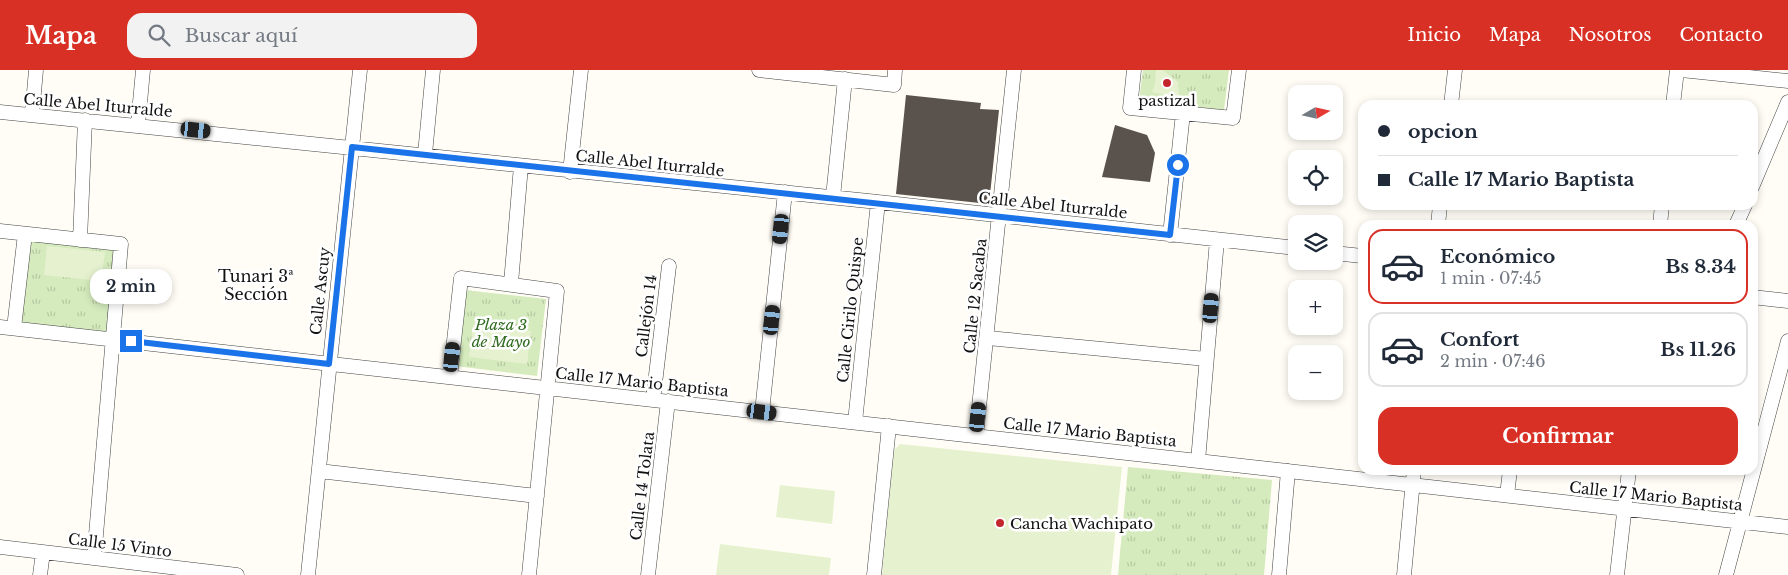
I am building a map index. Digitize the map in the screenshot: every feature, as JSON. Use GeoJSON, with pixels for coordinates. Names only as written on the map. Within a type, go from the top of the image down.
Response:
{"type":"FeatureCollection","features":[{"type":"Feature","properties":{"kind":"street"},"geometry":{"type":"LineString","coordinates":[[32,115],[36,70]]}},
{"type":"Feature","properties":{"kind":"street"},"geometry":{"type":"LineString","coordinates":[[138,124],[143,70]]}},
{"type":"Feature","properties":{"kind":"street","name":"Calle Ascuy"},"geometry":{"type":"LineString","coordinates":[[308,575],[360,70]]}},
{"type":"Feature","properties":{"kind":"street"},"geometry":{"type":"LineString","coordinates":[[425,154],[433,70]]}},
{"type":"Feature","properties":{"kind":"street"},"geometry":{"type":"LineString","coordinates":[[570,172],[581,70]]}},
{"type":"Feature","properties":{"kind":"street"},"geometry":{"type":"LineString","coordinates":[[759,70],[802,72],[894,84],[895,70]]}},
{"type":"Feature","properties":{"kind":"street","name":"Calle 12 Sacaba"},"geometry":{"type":"LineString","coordinates":[[976,436],[988,338],[1014,70]]}},
{"type":"Feature","properties":{"kind":"street"},"geometry":{"type":"LineString","coordinates":[[1134,70],[1130,108],[1233,118],[1238,70]]}},
{"type":"Feature","properties":{"kind":"street"},"geometry":{"type":"LineString","coordinates":[[1452,100],[1455,70]]}},
{"type":"Feature","properties":{"kind":"street"},"geometry":{"type":"LineString","coordinates":[[1674,100],[1677,70]]}},
{"type":"Feature","properties":{"kind":"street"},"geometry":{"type":"LineString","coordinates":[[1681,70],[1769,74],[1788,81]]}},
{"type":"Feature","properties":{"kind":"street"},"geometry":{"type":"LineString","coordinates":[[833,197],[845,79]]}},
{"type":"Feature","properties":{"kind":"street"},"geometry":{"type":"LineString","coordinates":[[1758,173],[1788,102]]}},
{"type":"Feature","properties":{"kind":"street","name":"Calle Abel Iturralde"},"geometry":{"type":"LineString","coordinates":[[0,112],[138,124],[425,154],[570,172],[833,197],[1288,247]]}},
{"type":"Feature","properties":{"kind":"street"},"geometry":{"type":"LineString","coordinates":[[1170,235],[1183,113]]}},
{"type":"Feature","properties":{"kind":"street"},"geometry":{"type":"LineString","coordinates":[[80,240],[85,120]]}},
{"type":"Feature","properties":{"kind":"street"},"geometry":{"type":"LineString","coordinates":[[511,283],[521,166]]}},
{"type":"Feature","properties":{"kind":"street"},"geometry":{"type":"LineString","coordinates":[[762,412],[785,192]]}},
{"type":"Feature","properties":{"kind":"street","name":"Calle Cirilo Quispe"},"geometry":{"type":"LineString","coordinates":[[855,422],[878,202]]}},
{"type":"Feature","properties":{"kind":"street"},"geometry":{"type":"LineString","coordinates":[[0,231],[121,244],[94,558]]}},
{"type":"Feature","properties":{"kind":"street"},"geometry":{"type":"LineString","coordinates":[[14,328],[25,234]]}},
{"type":"Feature","properties":{"kind":"street"},"geometry":{"type":"LineString","coordinates":[[1198,461],[1217,240]]}},
{"type":"Feature","properties":{"kind":"street"},"geometry":{"type":"LineString","coordinates":[[1343,254],[1358,256]]}},
{"type":"Feature","properties":{"kind":"street","name":"Callejón 14"},"geometry":{"type":"LineString","coordinates":[[653,400],[669,266]]}},
{"type":"Feature","properties":{"kind":"street"},"geometry":{"type":"LineString","coordinates":[[450,377],[461,278],[511,283],[557,291],[529,575]]}},
{"type":"Feature","properties":{"kind":"street"},"geometry":{"type":"LineString","coordinates":[[1758,298],[1788,300]]}},
{"type":"Feature","properties":{"kind":"street","name":"Calle 17 Mario Baptista"},"geometry":{"type":"LineString","coordinates":[[0,327],[1788,527]]}},
{"type":"Feature","properties":{"kind":"street"},"geometry":{"type":"LineString","coordinates":[[988,338],[1206,359]]}},
{"type":"Feature","properties":{"kind":"street"},"geometry":{"type":"LineString","coordinates":[[1758,454],[1788,341]]}},
{"type":"Feature","properties":{"kind":"street","name":"Calle 14 Tolata"},"geometry":{"type":"LineString","coordinates":[[648,575],[668,401]]}},
{"type":"Feature","properties":{"kind":"street"},"geometry":{"type":"LineString","coordinates":[[874,575],[889,426]]}},
{"type":"Feature","properties":{"kind":"street"},"geometry":{"type":"LineString","coordinates":[[319,471],[537,496]]}},
{"type":"Feature","properties":{"kind":"street"},"geometry":{"type":"LineString","coordinates":[[1279,575],[1288,471]]}},
{"type":"Feature","properties":{"kind":"street"},"geometry":{"type":"LineString","coordinates":[[1404,575],[1414,475]]}},
{"type":"Feature","properties":{"kind":"street"},"geometry":{"type":"LineString","coordinates":[[1507,495],[1509,475]]}},
{"type":"Feature","properties":{"kind":"street"},"geometry":{"type":"LineString","coordinates":[[1617,575],[1628,475]]}},
{"type":"Feature","properties":{"kind":"street"},"geometry":{"type":"LineString","coordinates":[[1726,575],[1752,475]]}},
{"type":"Feature","properties":{"kind":"street","name":"Calle 15 Vinto"},"geometry":{"type":"LineString","coordinates":[[0,547],[193,572],[237,575]]}},
{"type":"Feature","properties":{"kind":"street"},"geometry":{"type":"LineString","coordinates":[[40,575],[43,552]]}},
{"type":"Feature","properties":{"kind":"green space"},"geometry":{"type":"Polygon","coordinates":[[[1143,70],[1229,70],[1224,110],[1139,100],[1143,70]]]}},
{"type":"Feature","properties":{"kind":"green space","name":"pastizal"},"geometry":{"type":"Polygon","coordinates":[[[1156,70],[1163,70],[1178,82],[1179,98],[1152,92],[1155,84],[1156,70]]]}},
{"type":"Feature","properties":{"kind":"green space"},"geometry":{"type":"Polygon","coordinates":[[[27,240],[116,250],[107,334],[18,325],[27,240]]]}},
{"type":"Feature","properties":{"kind":"green space"},"geometry":{"type":"Polygon","coordinates":[[[47,246],[105,252],[101,281],[44,275],[47,246]]]}},
{"type":"Feature","properties":{"kind":"green space","name":"Plaza 3 de Mayo"},"geometry":{"type":"Polygon","coordinates":[[[464,290],[546,299],[537,376],[456,366],[464,290]]]}},
{"type":"Feature","properties":{"kind":"green space"},"geometry":{"type":"Polygon","coordinates":[[[473,325],[531,331],[527,364],[469,357],[473,325]]]}},
{"type":"Feature","properties":{"kind":"green space","name":"Cancha Wachipato"},"geometry":{"type":"Polygon","coordinates":[[[900,444],[1122,467],[1111,575],[882,575],[894,450],[900,444]]]}},
{"type":"Feature","properties":{"kind":"green space"},"geometry":{"type":"Polygon","coordinates":[[[1128,467],[1272,480],[1264,575],[1118,575],[1128,467]]]}},
{"type":"Feature","properties":{"kind":"green space"},"geometry":{"type":"Polygon","coordinates":[[[780,485],[835,491],[832,524],[776,517],[780,485]]]}},
{"type":"Feature","properties":{"kind":"green space"},"geometry":{"type":"Polygon","coordinates":[[[720,544],[831,558],[829,575],[716,575],[720,544]]]}},
{"type":"Feature","properties":{"kind":"building"},"geometry":{"type":"Polygon","coordinates":[[[906,95],[981,103],[980,109],[999,110],[989,204],[896,194],[906,95]]]}},
{"type":"Feature","properties":{"kind":"building"},"geometry":{"type":"Polygon","coordinates":[[[1115,125],[1147,135],[1155,153],[1150,182],[1102,177],[1115,125]]]}},
{"type":"Feature","properties":{"kind":"place","name":"pastizal"},"geometry":{"type":"Point","coordinates":[1167,83]}},
{"type":"Feature","properties":{"kind":"place","name":"Cancha Wachipato"},"geometry":{"type":"Point","coordinates":[1000,523]}},
{"type":"Feature","properties":{"kind":"district","name":"Tunari 3ª Sección"},"geometry":{"type":"Point","coordinates":[256,285]}},
{"type":"Feature","properties":{"kind":"route"},"geometry":{"type":"LineString","coordinates":[[131,341],[329,364],[352,147],[570,172],[878,202],[1170,235],[1178,165]]}}]}
